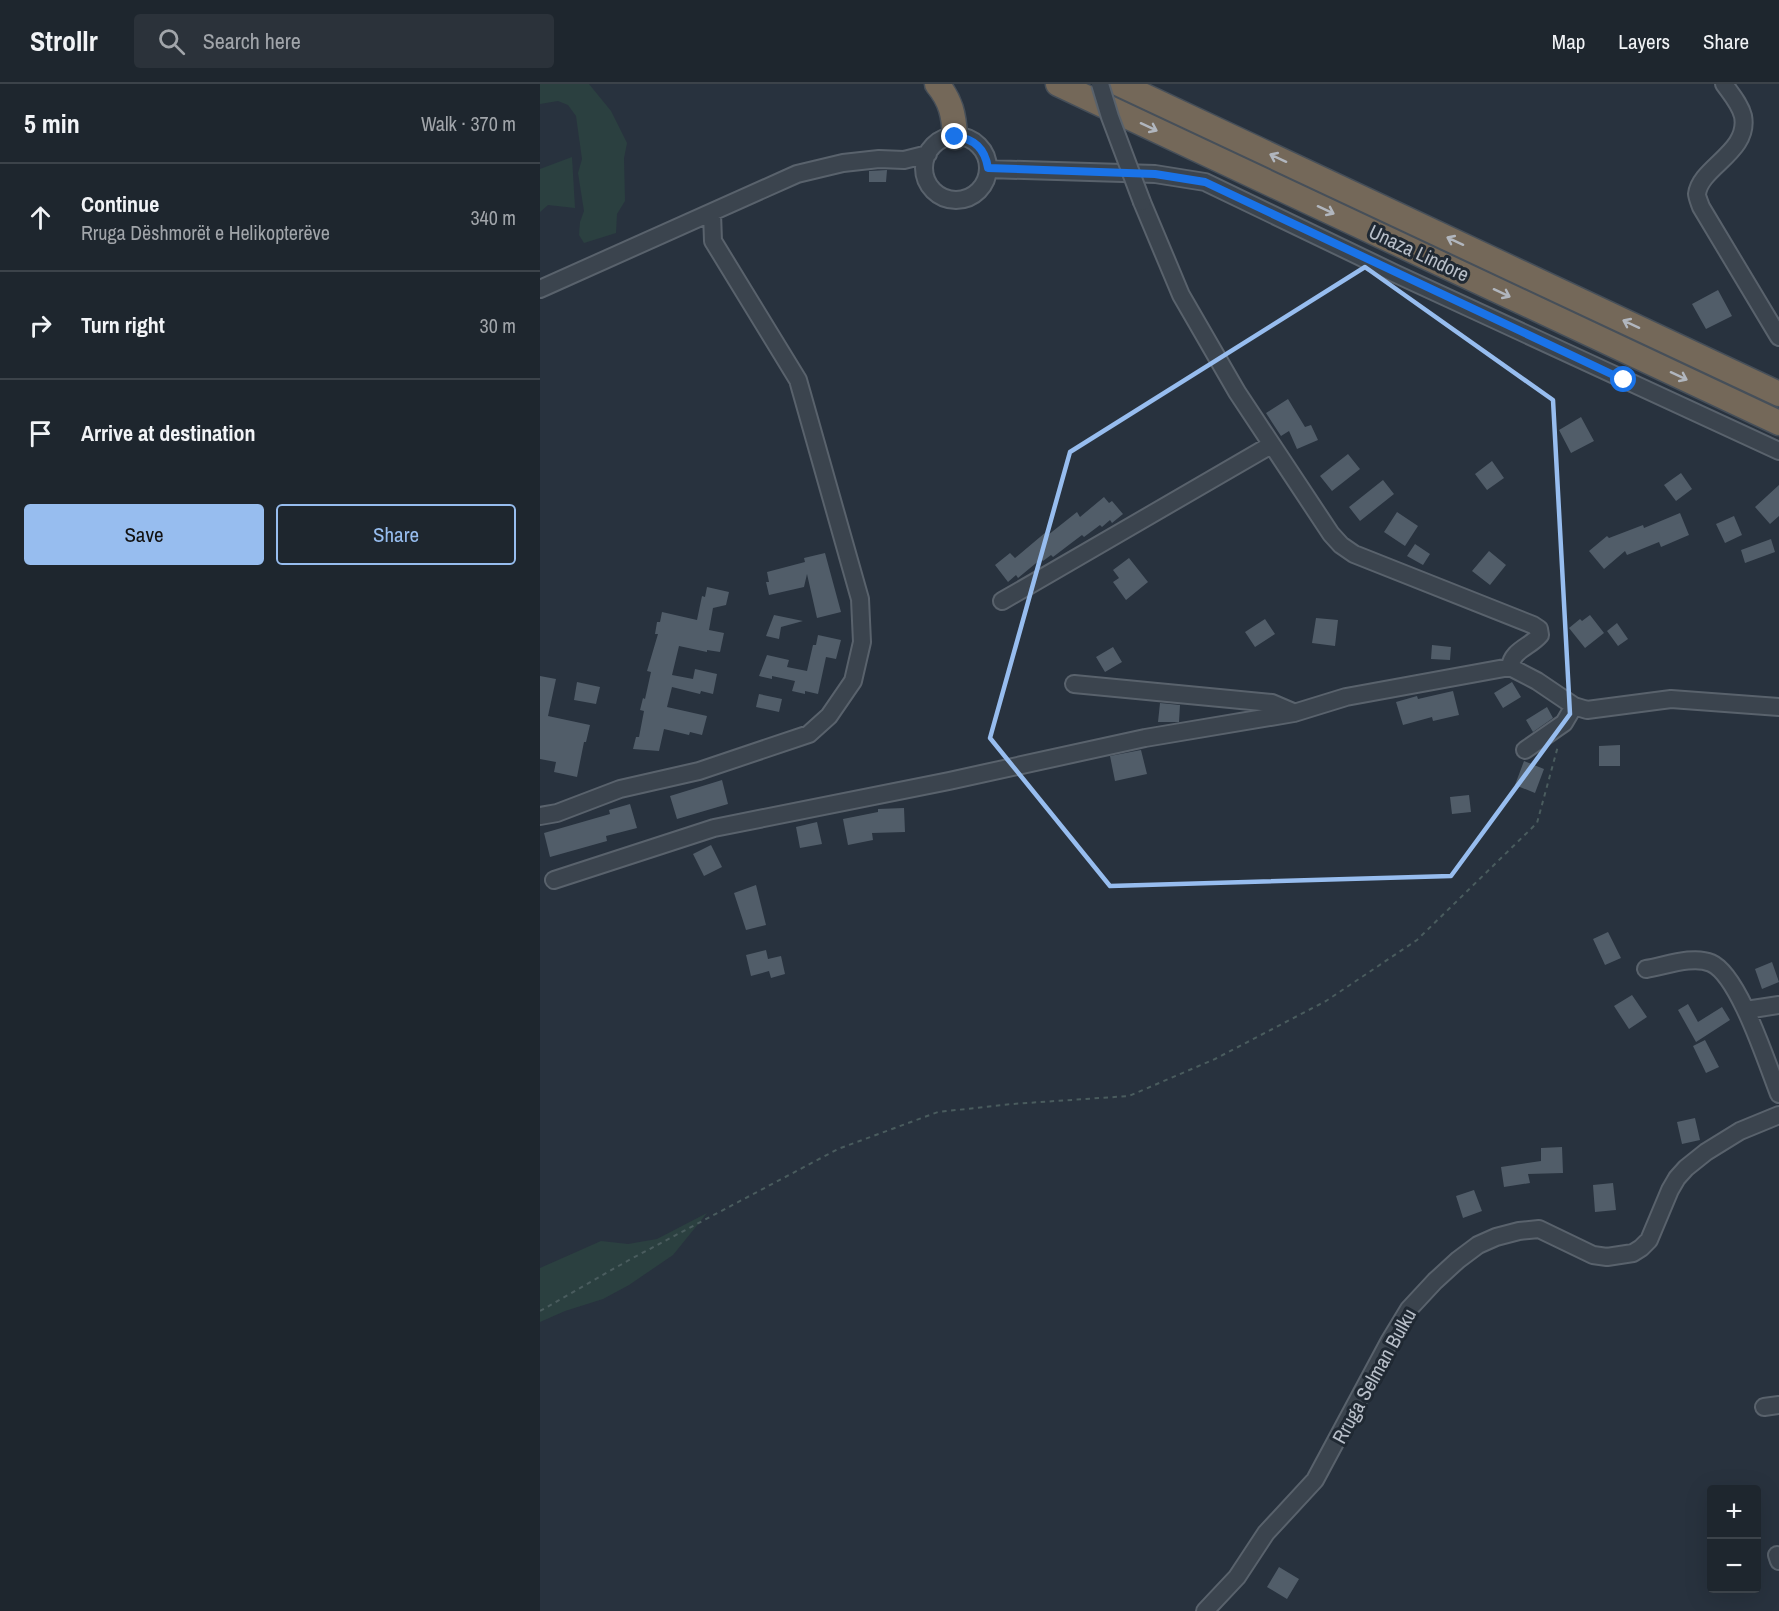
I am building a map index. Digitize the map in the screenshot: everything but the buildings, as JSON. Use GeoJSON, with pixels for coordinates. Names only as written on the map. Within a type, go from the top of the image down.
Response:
{"type":"FeatureCollection","features":[{"type":"Feature","properties":{"kind":"highway"},"geometry":{"type":"LineString","coordinates":[[937,84],[944,93],[954,116],[955,137]]}},
{"type":"Feature","properties":{"kind":"highway","name":"Unaza Lindore"},"geometry":{"type":"LineString","coordinates":[[1058,84],[1779,423]]}},
{"type":"Feature","properties":{"kind":"highway","name":"Unaza Lindore"},"geometry":{"type":"LineString","coordinates":[[1119,84],[1779,394]]}},
{"type":"Feature","properties":{"kind":"street"},"geometry":{"type":"LineString","coordinates":[[1100,84],[1142,202],[1181,295],[1236,392],[1331,534],[1354,554],[1539,629],[1540,635],[1517,652],[1509,667]]}},
{"type":"Feature","properties":{"kind":"street"},"geometry":{"type":"LineString","coordinates":[[1724,84],[1743,115],[1742,133],[1732,149],[1702,182],[1697,194],[1701,207],[1779,337]]}},
{"type":"Feature","properties":{"kind":"street"},"geometry":{"type":"LineString","coordinates":[[955,137],[964,137],[974,142],[986,158],[988,168],[986,179],[974,195],[954,200],[944,198],[928,184],[925,164],[928,153],[934,145],[943,139],[955,137]]}},
{"type":"Feature","properties":{"kind":"street"},"geometry":{"type":"LineString","coordinates":[[540,289],[797,174],[843,163],[879,159],[904,160],[928,153]]}},
{"type":"Feature","properties":{"kind":"street"},"geometry":{"type":"LineString","coordinates":[[843,163],[925,174]]}},
{"type":"Feature","properties":{"kind":"street"},"geometry":{"type":"LineString","coordinates":[[988,168],[1155,174],[1205,182],[1429,289],[1779,451]]}},
{"type":"Feature","properties":{"kind":"street"},"geometry":{"type":"LineString","coordinates":[[540,816],[557,813],[620,789],[699,771],[809,734],[829,716],[853,681],[862,642],[860,599],[798,380],[713,241],[712,213]]}},
{"type":"Feature","properties":{"kind":"street"},"geometry":{"type":"LineString","coordinates":[[1002,602],[1271,445]]}},
{"type":"Feature","properties":{"kind":"street"},"geometry":{"type":"LineString","coordinates":[[554,880],[714,828],[949,781],[1145,738],[1294,712],[1346,698],[1509,667],[1537,681],[1575,706],[1587,710],[1671,699],[1779,707]]}},
{"type":"Feature","properties":{"kind":"street"},"geometry":{"type":"LineString","coordinates":[[1074,684],[1272,704],[1294,712]]}},
{"type":"Feature","properties":{"kind":"street"},"geometry":{"type":"LineString","coordinates":[[1525,750],[1564,723],[1575,706]]}},
{"type":"Feature","properties":{"kind":"street"},"geometry":{"type":"LineString","coordinates":[[1646,969],[1701,960],[1712,963],[1721,971],[1746,1010],[1779,1094]]}},
{"type":"Feature","properties":{"kind":"street"},"geometry":{"type":"LineString","coordinates":[[1746,1010],[1779,1005]]}},
{"type":"Feature","properties":{"kind":"street","name":"Rruga Selman Bulku"},"geometry":{"type":"LineString","coordinates":[[1205,1611],[1236,1577],[1266,1533],[1315,1480],[1409,1309],[1458,1260],[1478,1245],[1496,1237],[1518,1231],[1539,1229],[1593,1255],[1607,1257],[1633,1253],[1648,1240],[1670,1190],[1686,1168],[1706,1152],[1740,1131],[1779,1115]]}},
{"type":"Feature","properties":{"kind":"path"},"geometry":{"type":"LineString","coordinates":[[540,1311],[629,1260],[838,1149],[939,1112],[1012,1104],[1129,1096],[1215,1059],[1326,1001],[1417,940],[1537,824],[1564,723]]}},
{"type":"Feature","properties":{"kind":"highlighted area"},"geometry":{"type":"Polygon","coordinates":[[[1365,267],[1553,400],[1570,714],[1451,876],[1110,886],[990,738],[1070,452],[1365,267]]]}},
{"type":"Feature","properties":{"kind":"green space"},"geometry":{"type":"Polygon","coordinates":[[[540,84],[589,84],[611,111],[627,143],[624,158],[625,201],[617,214],[616,233],[584,243],[579,235],[584,211],[578,173],[582,159],[576,116],[568,105],[558,101],[540,104],[540,84]]]}},
{"type":"Feature","properties":{"kind":"green space"},"geometry":{"type":"Polygon","coordinates":[[[572,157],[575,208],[548,205],[540,212],[540,169],[572,157]]]}},
{"type":"Feature","properties":{"kind":"green space"},"geometry":{"type":"Polygon","coordinates":[[[707,1213],[673,1255],[629,1285],[603,1299],[540,1322],[540,1268],[601,1241],[628,1244],[657,1239],[707,1213]]]}},
{"type":"Feature","properties":{"kind":"route"},"geometry":{"type":"LineString","coordinates":[[955,137],[964,137],[974,142],[986,158],[988,168],[1155,174],[1205,182],[1624,380]]}}]}
